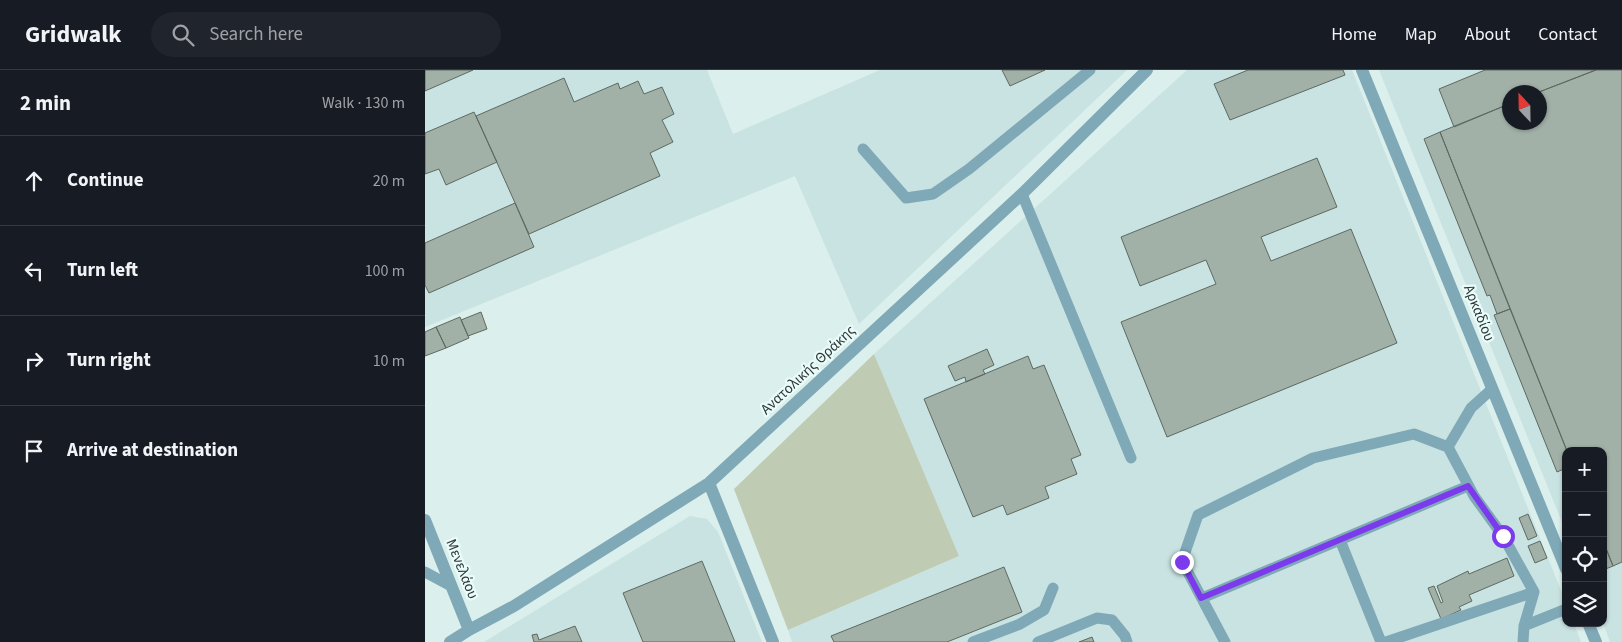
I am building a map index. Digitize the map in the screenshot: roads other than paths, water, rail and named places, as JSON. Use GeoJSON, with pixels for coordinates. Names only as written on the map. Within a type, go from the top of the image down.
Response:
{"type":"FeatureCollection","features":[{"type":"Feature","properties":{"kind":"street","name":"Ανατολικής Θράκης"},"geometry":{"type":"LineString","coordinates":[[450,642],[514,606],[709,483],[1022,194],[1147,70]]}},
{"type":"Feature","properties":{"kind":"street","name":"Αρκαδίου"},"geometry":{"type":"LineString","coordinates":[[1362,70],[1562,559]]}},
{"type":"Feature","properties":{"kind":"street"},"geometry":{"type":"LineString","coordinates":[[709,483],[773,642]]}},
{"type":"Feature","properties":{"kind":"street","name":"Μενελάου"},"geometry":{"type":"LineString","coordinates":[[425,520],[469,630]]}},
{"type":"Feature","properties":{"kind":"street"},"geometry":{"type":"LineString","coordinates":[[1590,627],[1596,642]]}},
{"type":"Feature","properties":{"kind":"lane"},"geometry":{"type":"LineString","coordinates":[[863,149],[906,198],[933,194],[969,169],[1090,70]]}},
{"type":"Feature","properties":{"kind":"lane"},"geometry":{"type":"LineString","coordinates":[[1022,194],[1131,458]]}},
{"type":"Feature","properties":{"kind":"lane"},"geometry":{"type":"LineString","coordinates":[[1448,447],[1471,408],[1492,388]]}},
{"type":"Feature","properties":{"kind":"lane"},"geometry":{"type":"LineString","coordinates":[[1225,642],[1182,562],[1198,515],[1313,458],[1414,434],[1448,447],[1468,486],[1503,536],[1534,592],[1524,626],[1523,642]]}},
{"type":"Feature","properties":{"kind":"lane"},"geometry":{"type":"LineString","coordinates":[[1201,598],[1468,486]]}},
{"type":"Feature","properties":{"kind":"lane"},"geometry":{"type":"LineString","coordinates":[[1340,540],[1381,642]]}},
{"type":"Feature","properties":{"kind":"lane"},"geometry":{"type":"LineString","coordinates":[[425,572],[451,586]]}},
{"type":"Feature","properties":{"kind":"lane"},"geometry":{"type":"LineString","coordinates":[[973,642],[1020,624],[1045,610],[1053,588]]}},
{"type":"Feature","properties":{"kind":"lane"},"geometry":{"type":"LineString","coordinates":[[1386,642],[1534,592]]}},
{"type":"Feature","properties":{"kind":"lane"},"geometry":{"type":"LineString","coordinates":[[1524,626],[1562,611]]}},
{"type":"Feature","properties":{"kind":"lane"},"geometry":{"type":"LineString","coordinates":[[1038,642],[1097,618],[1111,620],[1125,636],[1127,642]]}}]}
